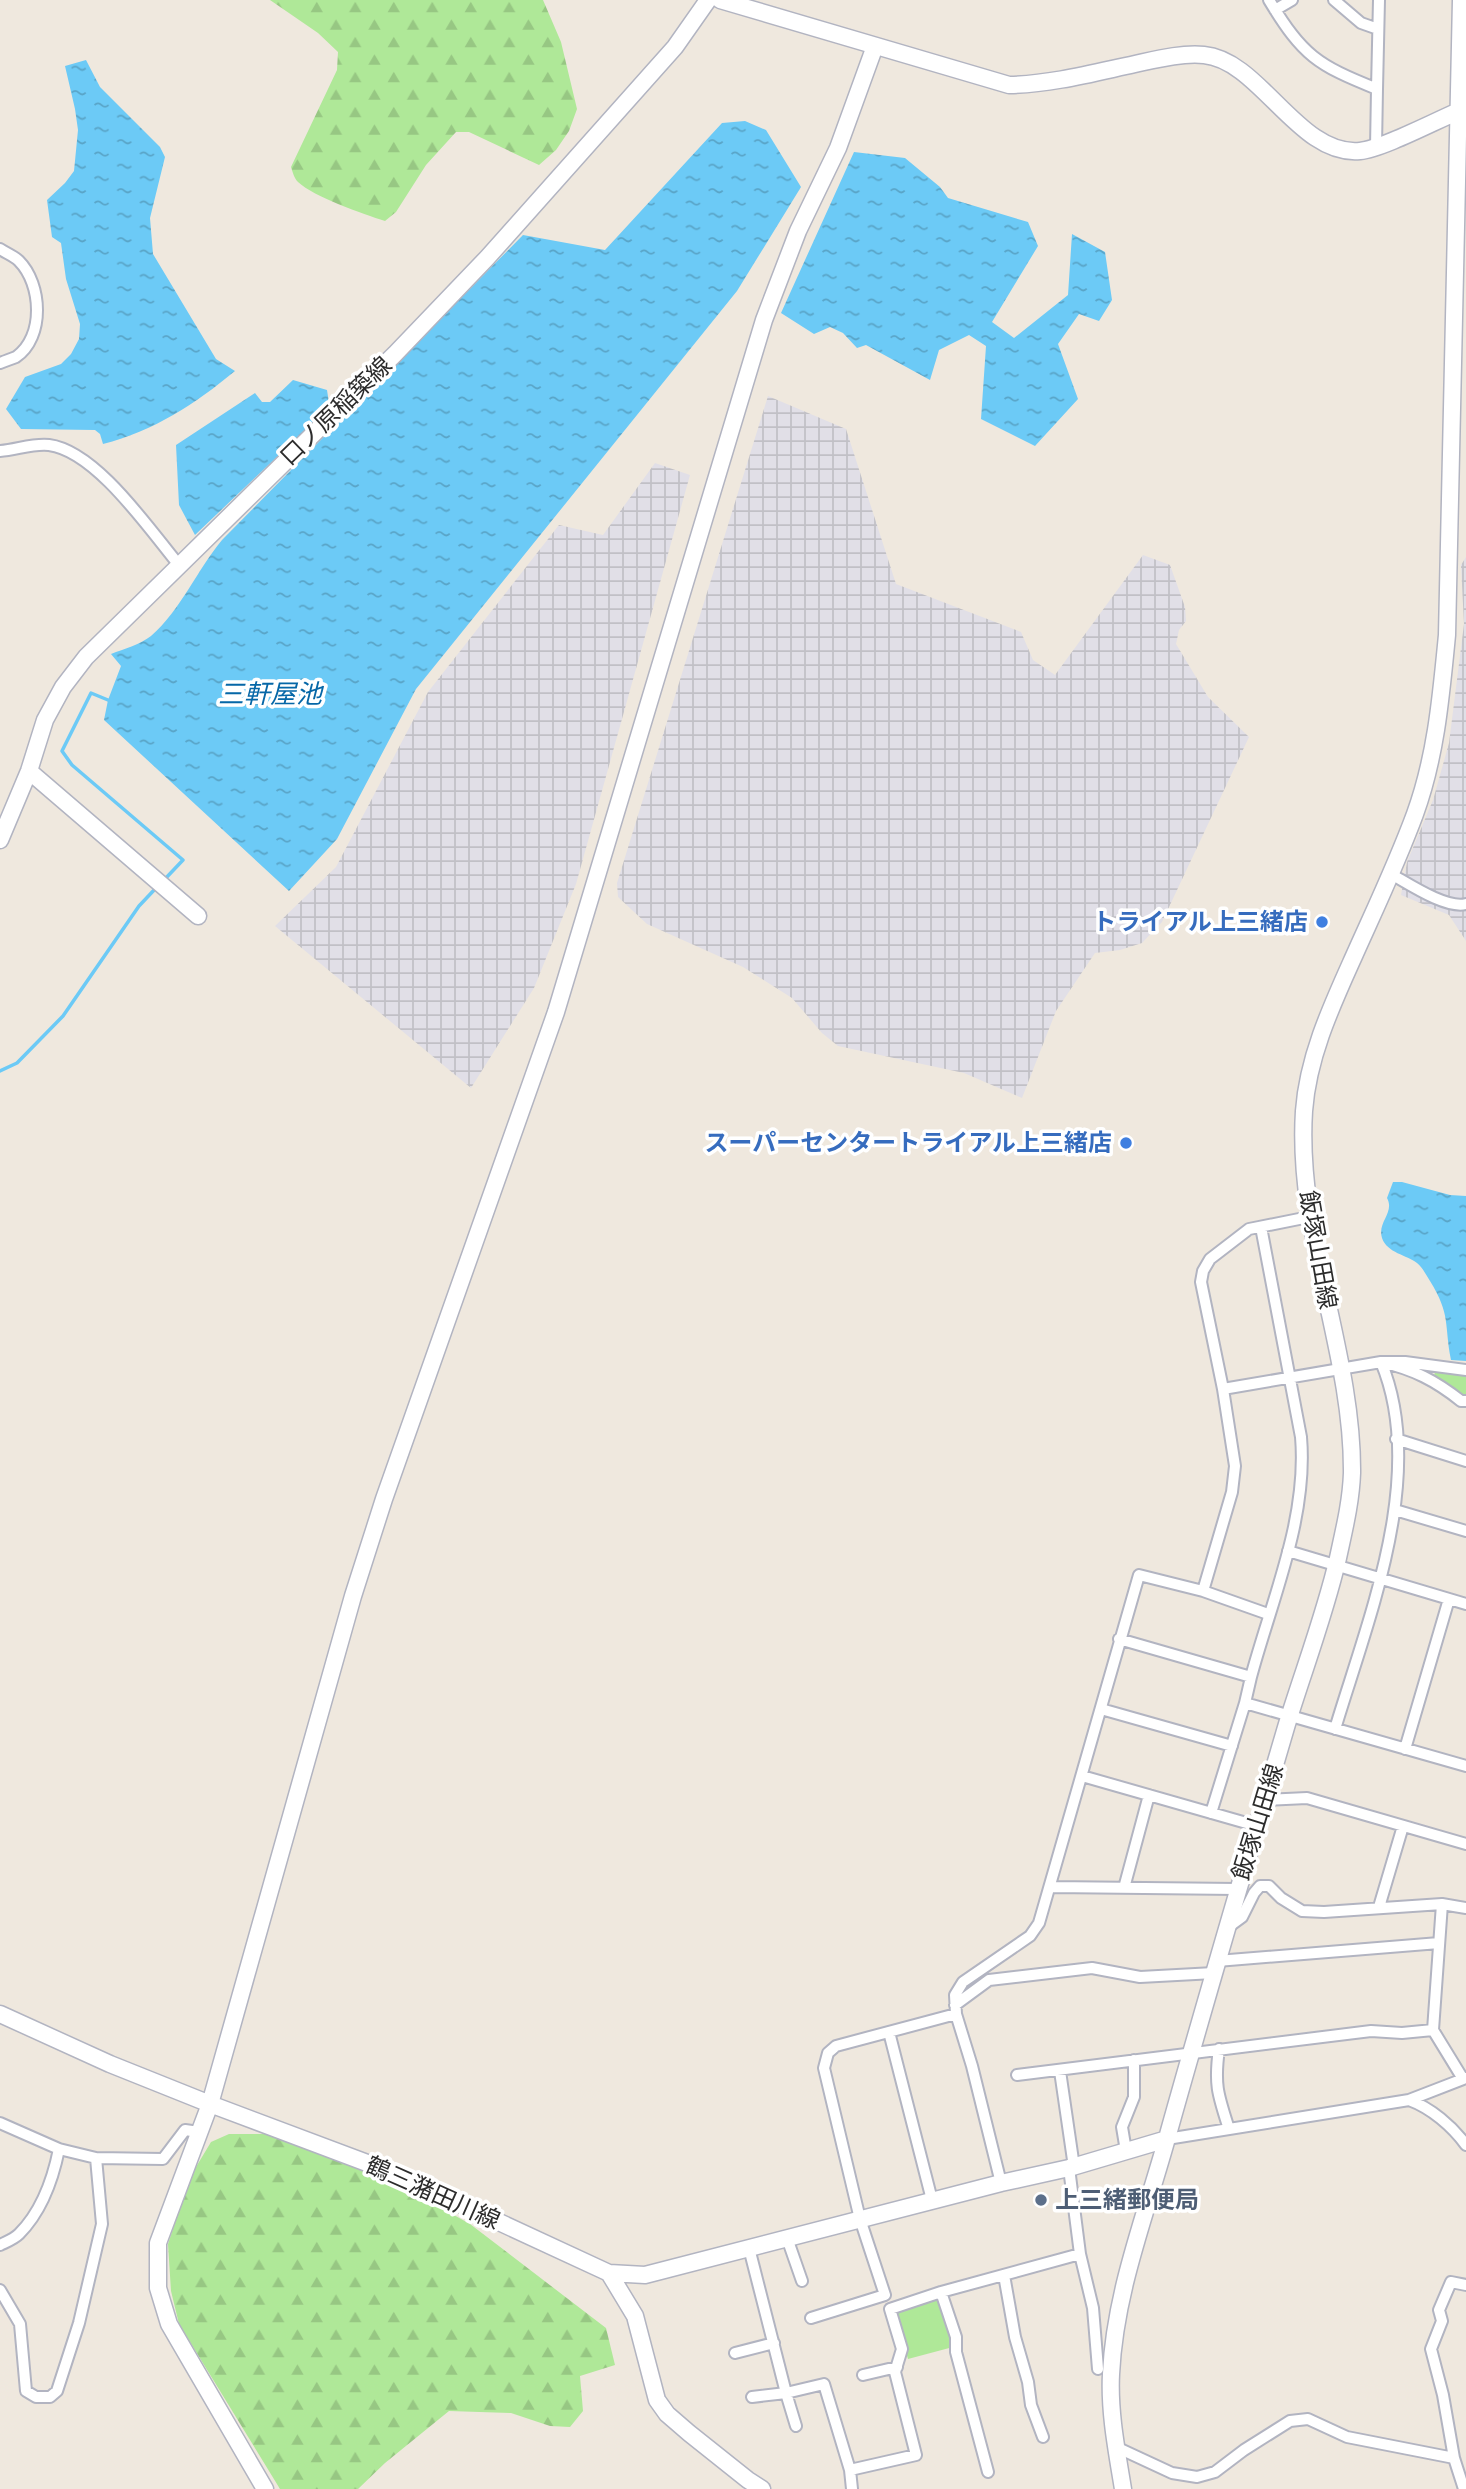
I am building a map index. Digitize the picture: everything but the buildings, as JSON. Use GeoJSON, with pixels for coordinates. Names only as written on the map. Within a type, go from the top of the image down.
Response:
{"type":"FeatureCollection","features":[{"type":"Feature","properties":{"kind":"main road","name":"口ノ原稲築線"},"geometry":{"type":"LineString","coordinates":[[0,840],[29,771],[45,720],[63,687],[86,657],[395,354],[487,258],[675,47],[708,0]]}},
{"type":"Feature","properties":{"kind":"main road"},"geometry":{"type":"LineString","coordinates":[[720,0],[1009,85],[1040,84],[1168,57],[1205,55],[1230,62],[1309,133],[1337,149],[1359,152],[1376,147],[1459,111]]}},
{"type":"Feature","properties":{"kind":"main road","name":"飯塚山田線"},"geometry":{"type":"LineString","coordinates":[[1123,2489],[1116,2447],[1111,2377],[1119,2303],[1237,1889],[1336,1565],[1349,1504],[1352,1473],[1350,1433],[1340,1368],[1309,1217],[1304,1156],[1304,1108],[1314,1058],[1330,1010],[1391,874],[1415,813],[1431,763],[1438,727],[1447,635],[1461,0]]}},
{"type":"Feature","properties":{"kind":"main road"},"geometry":{"type":"LineString","coordinates":[[265,2489],[169,2324],[158,2288],[158,2243],[210,2104],[353,1596],[389,1486],[556,1012],[764,320],[798,231],[838,148],[874,46]]}},
{"type":"Feature","properties":{"kind":"main road"},"geometry":{"type":"LineString","coordinates":[[29,771],[198,916]]}},
{"type":"Feature","properties":{"kind":"main road","name":"鶴三潴田川線"},"geometry":{"type":"LineString","coordinates":[[0,2014],[110,2064],[391,2172],[609,2273]]}},
{"type":"Feature","properties":{"kind":"main road"},"geometry":{"type":"LineString","coordinates":[[609,2273],[645,2275],[932,2200],[1071,2167],[1167,2139]]}},
{"type":"Feature","properties":{"kind":"main road"},"geometry":{"type":"LineString","coordinates":[[609,2273],[635,2316],[657,2400],[667,2414],[688,2433],[762,2489]]}},
{"type":"Feature","properties":{"kind":"street"},"geometry":{"type":"LineString","coordinates":[[1292,0],[1272,5],[1297,44],[1334,72],[1377,89]]}},
{"type":"Feature","properties":{"kind":"street"},"geometry":{"type":"LineString","coordinates":[[1334,0],[1361,23],[1378,29]]}},
{"type":"Feature","properties":{"kind":"street"},"geometry":{"type":"LineString","coordinates":[[1376,147],[1379,0]]}},
{"type":"Feature","properties":{"kind":"street"},"geometry":{"type":"LineString","coordinates":[[0,249],[19,261],[27,273],[35,287],[37,307],[28,342],[16,356],[0,363]]}},
{"type":"Feature","properties":{"kind":"street"},"geometry":{"type":"LineString","coordinates":[[0,451],[47,445],[65,449],[83,458],[102,473],[179,565]]}},
{"type":"Feature","properties":{"kind":"street"},"geometry":{"type":"LineString","coordinates":[[1391,874],[1440,899],[1459,906],[1466,904]]}},
{"type":"Feature","properties":{"kind":"street"},"geometry":{"type":"LineString","coordinates":[[1203,1591],[1232,1492],[1236,1466],[1201,1282],[1203,1271],[1210,1259],[1249,1229],[1309,1217]]}},
{"type":"Feature","properties":{"kind":"street"},"geometry":{"type":"LineString","coordinates":[[1211,1813],[1297,1518],[1304,1467],[1301,1437],[1261,1227]]}},
{"type":"Feature","properties":{"kind":"street"},"geometry":{"type":"LineString","coordinates":[[1223,1389],[1381,1362],[1405,1362],[1466,1370]]}},
{"type":"Feature","properties":{"kind":"street"},"geometry":{"type":"LineString","coordinates":[[1381,1362],[1424,1375],[1461,1401],[1466,1401]]}},
{"type":"Feature","properties":{"kind":"street"},"geometry":{"type":"LineString","coordinates":[[1335,1729],[1380,1578],[1395,1510],[1398,1475],[1396,1439],[1388,1380],[1381,1362]]}},
{"type":"Feature","properties":{"kind":"street"},"geometry":{"type":"LineString","coordinates":[[1396,1439],[1466,1461]]}},
{"type":"Feature","properties":{"kind":"street"},"geometry":{"type":"LineString","coordinates":[[1395,1510],[1466,1531]]}},
{"type":"Feature","properties":{"kind":"street"},"geometry":{"type":"LineString","coordinates":[[1288,1550],[1466,1604]]}},
{"type":"Feature","properties":{"kind":"street"},"geometry":{"type":"LineString","coordinates":[[1001,2183],[955,2010],[955,1995],[963,1982],[1030,1936],[1039,1923],[1139,1575],[1203,1591],[1268,1614]]}},
{"type":"Feature","properties":{"kind":"street"},"geometry":{"type":"LineString","coordinates":[[1405,1749],[1449,1599]]}},
{"type":"Feature","properties":{"kind":"street"},"geometry":{"type":"LineString","coordinates":[[1119,1639],[1251,1677]]}},
{"type":"Feature","properties":{"kind":"street"},"geometry":{"type":"LineString","coordinates":[[1245,1703],[1466,1766]]}},
{"type":"Feature","properties":{"kind":"street"},"geometry":{"type":"LineString","coordinates":[[1101,1709],[1232,1746]]}},
{"type":"Feature","properties":{"kind":"street"},"geometry":{"type":"LineString","coordinates":[[1082,1776],[1257,1826]]}},
{"type":"Feature","properties":{"kind":"street"},"geometry":{"type":"LineString","coordinates":[[1124,1888],[1149,1795]]}},
{"type":"Feature","properties":{"kind":"street"},"geometry":{"type":"LineString","coordinates":[[1265,1800],[1307,1798],[1466,1844]]}},
{"type":"Feature","properties":{"kind":"street"},"geometry":{"type":"LineString","coordinates":[[1379,1907],[1403,1826]]}},
{"type":"Feature","properties":{"kind":"street"},"geometry":{"type":"LineString","coordinates":[[1226,1930],[1242,1917],[1260,1886],[1269,1886],[1302,1910],[1324,1912],[1442,1904],[1466,1908]]}},
{"type":"Feature","properties":{"kind":"street"},"geometry":{"type":"LineString","coordinates":[[1051,1887],[1237,1889]]}},
{"type":"Feature","properties":{"kind":"street"},"geometry":{"type":"LineString","coordinates":[[1167,2139],[1409,2100],[1464,2078],[1433,2030],[1442,1904]]}},
{"type":"Feature","properties":{"kind":"street"},"geometry":{"type":"LineString","coordinates":[[811,2318],[885,2295],[860,2219],[824,2068],[828,2053],[836,2046],[955,2010],[989,1980],[1092,1968],[1140,1977],[1439,1944]]}},
{"type":"Feature","properties":{"kind":"street"},"geometry":{"type":"LineString","coordinates":[[1017,2075],[1371,2031],[1402,2033],[1433,2030]]}},
{"type":"Feature","properties":{"kind":"street"},"geometry":{"type":"LineString","coordinates":[[889,2032],[932,2200]]}},
{"type":"Feature","properties":{"kind":"street"},"geometry":{"type":"LineString","coordinates":[[1219,2049],[1215,2076],[1229,2129]]}},
{"type":"Feature","properties":{"kind":"street"},"geometry":{"type":"LineString","coordinates":[[1126,2151],[1122,2127],[1134,2098],[1134,2060]]}},
{"type":"Feature","properties":{"kind":"street"},"geometry":{"type":"LineString","coordinates":[[1060,2071],[1080,2254],[1093,2308],[1098,2369]]}},
{"type":"Feature","properties":{"kind":"street"},"geometry":{"type":"LineString","coordinates":[[1409,2100],[1434,2114],[1466,2145]]}},
{"type":"Feature","properties":{"kind":"street"},"geometry":{"type":"LineString","coordinates":[[0,2123],[59,2149],[96,2158],[163,2159],[186,2130],[199,2132]]}},
{"type":"Feature","properties":{"kind":"street"},"geometry":{"type":"LineString","coordinates":[[0,2245],[19,2235],[46,2195],[59,2149]]}},
{"type":"Feature","properties":{"kind":"street"},"geometry":{"type":"LineString","coordinates":[[0,2290],[20,2323],[26,2391],[36,2397],[50,2397],[57,2391],[79,2323],[102,2224],[96,2158]]}},
{"type":"Feature","properties":{"kind":"street"},"geometry":{"type":"LineString","coordinates":[[787,2238],[803,2281]]}},
{"type":"Feature","properties":{"kind":"street"},"geometry":{"type":"LineString","coordinates":[[750,2248],[796,2426]]}},
{"type":"Feature","properties":{"kind":"street"},"geometry":{"type":"LineString","coordinates":[[850,2470],[916,2455],[895,2372],[902,2349],[890,2309],[941,2292],[1080,2254]]}},
{"type":"Feature","properties":{"kind":"street"},"geometry":{"type":"LineString","coordinates":[[1004,2275],[1031,2405],[1043,2437]]}},
{"type":"Feature","properties":{"kind":"street"},"geometry":{"type":"LineString","coordinates":[[1464,2489],[1454,2458],[1443,2395],[1431,2349],[1442,2321],[1439,2310],[1451,2282],[1466,2285]]}},
{"type":"Feature","properties":{"kind":"street"},"geometry":{"type":"LineString","coordinates":[[941,2292],[956,2337],[956,2352],[988,2472]]}},
{"type":"Feature","properties":{"kind":"street"},"geometry":{"type":"LineString","coordinates":[[736,2353],[774,2343]]}},
{"type":"Feature","properties":{"kind":"street"},"geometry":{"type":"LineString","coordinates":[[863,2375],[897,2367]]}},
{"type":"Feature","properties":{"kind":"street"},"geometry":{"type":"LineString","coordinates":[[752,2397],[786,2393],[824,2384],[850,2470],[852,2489]]}},
{"type":"Feature","properties":{"kind":"street"},"geometry":{"type":"LineString","coordinates":[[1116,2447],[1172,2473],[1197,2477],[1215,2472],[1290,2421],[1308,2419],[1347,2437],[1454,2458]]}},
{"type":"Feature","properties":{"kind":"shaded area"},"geometry":{"type":"Polygon","coordinates":[[[768,396],[846,429],[896,584],[1021,632],[1033,660],[1055,675],[1143,555],[1170,565],[1185,607],[1186,621],[1179,630],[1176,644],[1208,697],[1249,737],[1162,922],[1142,943],[1120,950],[1095,953],[1056,1011],[1022,1098],[964,1073],[838,1046],[822,1033],[792,998],[743,967],[647,924],[618,897],[617,883],[768,396]]]}},
{"type":"Feature","properties":{"kind":"shaded area"},"geometry":{"type":"Polygon","coordinates":[[[655,463],[690,475],[576,884],[534,988],[471,1088],[275,926],[336,867],[428,692],[559,525],[603,535],[655,463]]]}},
{"type":"Feature","properties":{"kind":"shaded area"},"geometry":{"type":"Polygon","coordinates":[[[1466,557],[1466,941],[1449,915],[1401,895],[1407,862],[1433,800],[1449,743],[1464,624],[1461,565],[1466,557]]]}},
{"type":"Feature","properties":{"kind":"green space"},"geometry":{"type":"Polygon","coordinates":[[[270,0],[543,0],[561,42],[577,109],[569,131],[556,150],[539,165],[469,132],[456,132],[426,165],[396,212],[385,221],[352,210],[305,188],[298,182],[291,167],[337,70],[338,52],[318,33],[270,0]]]}},
{"type":"Feature","properties":{"kind":"green space"},"geometry":{"type":"Polygon","coordinates":[[[1435,1371],[1466,1374],[1466,1398],[1441,1379],[1434,1377],[1435,1371]]]}},
{"type":"Feature","properties":{"kind":"green space"},"geometry":{"type":"Polygon","coordinates":[[[229,2134],[270,2134],[420,2196],[470,2224],[606,2328],[615,2365],[580,2376],[583,2411],[570,2427],[550,2426],[511,2413],[449,2411],[385,2463],[358,2489],[280,2489],[179,2324],[171,2291],[168,2244],[190,2177],[211,2142],[229,2134]]]}},
{"type":"Feature","properties":{"kind":"green space"},"geometry":{"type":"Polygon","coordinates":[[[939,2297],[953,2347],[908,2359],[894,2311],[939,2297]]]}},
{"type":"Feature","properties":{"kind":"water"},"geometry":{"type":"Polygon","coordinates":[[[86,60],[100,87],[160,147],[165,157],[150,218],[153,254],[216,359],[235,371],[205,394],[157,424],[103,444],[100,434],[95,430],[21,429],[6,409],[25,377],[61,364],[71,354],[79,339],[80,324],[66,279],[61,243],[52,237],[47,200],[74,171],[78,130],[65,66],[86,60]]]}},
{"type":"Feature","properties":{"kind":"water","name":"三軒屋池"},"geometry":{"type":"Polygon","coordinates":[[[745,121],[766,130],[801,187],[737,291],[416,689],[337,839],[289,891],[104,720],[108,700],[121,666],[111,654],[142,641],[162,626],[222,540],[523,235],[605,250],[722,123],[745,121]]]}},
{"type":"Feature","properties":{"kind":"water"},"geometry":{"type":"Polygon","coordinates":[[[854,152],[905,158],[940,187],[948,198],[1028,222],[1038,246],[992,322],[1014,338],[1068,295],[1072,234],[1105,252],[1112,300],[1099,321],[1079,314],[1058,344],[1078,399],[1035,446],[981,419],[986,346],[969,335],[939,350],[930,380],[866,345],[857,348],[843,333],[830,327],[814,334],[781,313],[854,152]]]}},
{"type":"Feature","properties":{"kind":"water"},"geometry":{"type":"Polygon","coordinates":[[[293,380],[327,390],[329,403],[325,411],[195,535],[179,505],[176,445],[255,393],[262,402],[270,402],[293,380]]]}},
{"type":"Feature","properties":{"kind":"water"},"geometry":{"type":"Polygon","coordinates":[[[1393,1182],[1466,1196],[1466,1361],[1451,1360],[1444,1311],[1423,1269],[1413,1260],[1388,1247],[1382,1238],[1382,1227],[1389,1208],[1387,1198],[1393,1182]]]}},
{"type":"Feature","properties":{"kind":"waterway"},"geometry":{"type":"LineString","coordinates":[[108,700],[91,693],[62,751],[72,765],[183,860],[164,880]]}},
{"type":"Feature","properties":{"kind":"waterway"},"geometry":{"type":"LineString","coordinates":[[0,1071],[17,1063],[63,1016],[139,906],[156,888]]}},
{"type":"Feature","properties":{"kind":"place","name":"トライアル上三緒店"},"geometry":{"type":"Point","coordinates":[1322,922]}},
{"type":"Feature","properties":{"kind":"place","name":"スーパーセンタートライアル上三緒店"},"geometry":{"type":"Point","coordinates":[1126,1143]}},
{"type":"Feature","properties":{"kind":"place","name":"上三緒郵便局"},"geometry":{"type":"Point","coordinates":[1041,2200]}}]}
